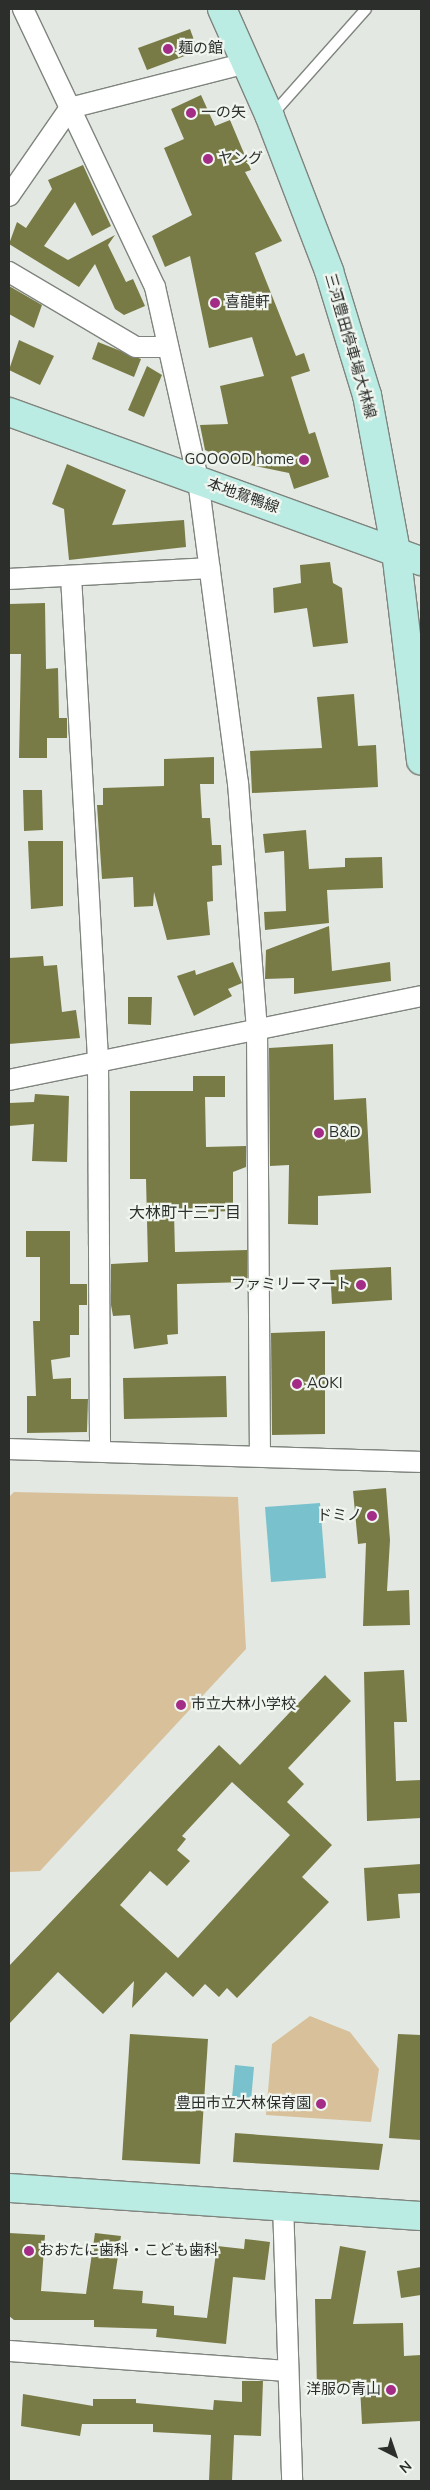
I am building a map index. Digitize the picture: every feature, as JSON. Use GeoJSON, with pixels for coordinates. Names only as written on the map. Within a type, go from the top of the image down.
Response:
{"type":"FeatureCollection","features":[{"type":"Feature","properties":{"kind":"main road","name":"三河豊田停車場大林線"},"geometry":{"type":"LineString","coordinates":[[222,9],[270,117],[329,271],[368,395],[409,556],[421,762]]}},
{"type":"Feature","properties":{"kind":"main road","name":"本地鴛鴨線"},"geometry":{"type":"LineString","coordinates":[[9,412],[409,556]]}},
{"type":"Feature","properties":{"kind":"main road"},"geometry":{"type":"LineString","coordinates":[[9,2188],[283,2204],[421,2216]]}},
{"type":"Feature","properties":{"kind":"street"},"geometry":{"type":"LineString","coordinates":[[23,9],[155,288],[198,480],[238,783],[257,1029],[260,1456]]}},
{"type":"Feature","properties":{"kind":"street"},"geometry":{"type":"LineString","coordinates":[[9,196],[70,108],[246,63]]}},
{"type":"Feature","properties":{"kind":"street"},"geometry":{"type":"LineString","coordinates":[[9,272],[136,347],[168,347]]}},
{"type":"Feature","properties":{"kind":"street"},"geometry":{"type":"LineString","coordinates":[[9,579],[210,568]]}},
{"type":"Feature","properties":{"kind":"street"},"geometry":{"type":"LineString","coordinates":[[71,576],[98,1059],[100,1451]]}},
{"type":"Feature","properties":{"kind":"street"},"geometry":{"type":"LineString","coordinates":[[9,1080],[98,1059],[421,996]]}},
{"type":"Feature","properties":{"kind":"street"},"geometry":{"type":"LineString","coordinates":[[9,1449],[421,1462]]}},
{"type":"Feature","properties":{"kind":"street"},"geometry":{"type":"LineString","coordinates":[[283,2204],[292,2481]]}},
{"type":"Feature","properties":{"kind":"street"},"geometry":{"type":"LineString","coordinates":[[9,2352],[287,2371]]}},
{"type":"Feature","properties":{"kind":"lane"},"geometry":{"type":"LineString","coordinates":[[270,117],[366,9]]}},
{"type":"Feature","properties":{"kind":"shaded area"},"geometry":{"type":"Polygon","coordinates":[[[14,1492],[238,1497],[246,1649],[40,1871],[9,1872],[9,1497],[14,1492]]]}},
{"type":"Feature","properties":{"kind":"shaded area"},"geometry":{"type":"Polygon","coordinates":[[[310,2016],[350,2032],[379,2069],[371,2122],[266,2115],[272,2044],[310,2016]]]}},
{"type":"Feature","properties":{"kind":"water"},"geometry":{"type":"Polygon","coordinates":[[[320,1503],[326,1578],[271,1582],[265,1507],[320,1503]]]}},
{"type":"Feature","properties":{"kind":"water"},"geometry":{"type":"Polygon","coordinates":[[[235,2065],[254,2067],[251,2100],[232,2098],[235,2065]]]}},
{"type":"Feature","properties":{"kind":"building","name":"麺の館"},"geometry":{"type":"Polygon","coordinates":[[[190,29],[198,51],[147,70],[138,48],[190,29]]]}},
{"type":"Feature","properties":{"kind":"building"},"geometry":{"type":"Polygon","coordinates":[[[201,95],[215,126],[230,120],[251,170],[245,172],[282,241],[255,253],[296,356],[304,353],[310,371],[291,377],[309,434],[315,432],[329,477],[294,489],[289,473],[226,460],[205,450],[200,425],[228,424],[220,386],[264,376],[252,337],[209,348],[190,256],[165,267],[152,236],[192,215],[164,148],[184,139],[171,109],[201,95]]]}},
{"type":"Feature","properties":{"kind":"building"},"geometry":{"type":"Polygon","coordinates":[[[83,165],[111,226],[92,236],[75,202],[44,246],[68,260],[115,235],[108,245],[126,282],[133,279],[145,306],[124,315],[115,309],[95,264],[79,287],[9,244],[17,222],[26,228],[52,189],[48,180],[83,165]]]}},
{"type":"Feature","properties":{"kind":"building"},"geometry":{"type":"Polygon","coordinates":[[[9,286],[42,305],[34,328],[9,314],[9,286]]]}},
{"type":"Feature","properties":{"kind":"building"},"geometry":{"type":"Polygon","coordinates":[[[19,340],[54,356],[40,385],[9,370],[19,340]]]}},
{"type":"Feature","properties":{"kind":"building"},"geometry":{"type":"Polygon","coordinates":[[[98,342],[141,359],[134,377],[92,359],[98,342]]]}},
{"type":"Feature","properties":{"kind":"building"},"geometry":{"type":"Polygon","coordinates":[[[147,366],[162,375],[144,417],[128,410],[147,366]]]}},
{"type":"Feature","properties":{"kind":"building"},"geometry":{"type":"Polygon","coordinates":[[[67,464],[126,490],[112,525],[184,520],[186,547],[69,560],[64,509],[52,504],[67,464]]]}},
{"type":"Feature","properties":{"kind":"building"},"geometry":{"type":"Polygon","coordinates":[[[330,562],[333,583],[342,588],[348,643],[313,647],[307,608],[274,613],[273,588],[301,583],[300,565],[330,562]]]}},
{"type":"Feature","properties":{"kind":"building"},"geometry":{"type":"Polygon","coordinates":[[[45,603],[46,669],[58,668],[59,718],[67,718],[67,738],[47,738],[47,758],[19,758],[21,654],[10,654],[9,604],[45,603]]]}},
{"type":"Feature","properties":{"kind":"building"},"geometry":{"type":"Polygon","coordinates":[[[354,694],[358,746],[376,745],[378,787],[252,793],[250,751],[322,748],[317,697],[354,694]]]}},
{"type":"Feature","properties":{"kind":"building"},"geometry":{"type":"Polygon","coordinates":[[[214,757],[214,784],[200,784],[202,818],[210,818],[212,845],[221,845],[222,865],[212,866],[213,901],[207,902],[210,935],[167,940],[154,892],[153,906],[134,907],[133,877],[102,879],[97,805],[103,805],[103,788],[164,786],[164,759],[214,757]]]}},
{"type":"Feature","properties":{"kind":"building"},"geometry":{"type":"Polygon","coordinates":[[[23,790],[42,790],[43,830],[24,831],[23,790]]]}},
{"type":"Feature","properties":{"kind":"building"},"geometry":{"type":"Polygon","coordinates":[[[306,830],[309,869],[345,867],[345,858],[382,857],[383,888],[327,890],[329,923],[265,930],[264,912],[286,911],[284,851],[265,853],[263,834],[306,830]]]}},
{"type":"Feature","properties":{"kind":"building"},"geometry":{"type":"Polygon","coordinates":[[[28,841],[63,841],[63,906],[31,909],[28,841]]]}},
{"type":"Feature","properties":{"kind":"building"},"geometry":{"type":"Polygon","coordinates":[[[329,926],[332,971],[390,962],[391,981],[294,994],[294,978],[265,979],[266,950],[329,926]]]}},
{"type":"Feature","properties":{"kind":"building"},"geometry":{"type":"Polygon","coordinates":[[[43,956],[44,966],[57,965],[62,1012],[76,1010],[80,1038],[9,1044],[9,958],[43,956]]]}},
{"type":"Feature","properties":{"kind":"building"},"geometry":{"type":"Polygon","coordinates":[[[233,962],[242,983],[228,989],[232,996],[194,1016],[177,976],[195,970],[196,975],[233,962]]]}},
{"type":"Feature","properties":{"kind":"building"},"geometry":{"type":"Polygon","coordinates":[[[128,997],[152,997],[151,1025],[128,1024],[128,997]]]}},
{"type":"Feature","properties":{"kind":"building"},"geometry":{"type":"Polygon","coordinates":[[[333,1044],[334,1100],[366,1098],[371,1193],[318,1196],[318,1225],[288,1224],[289,1165],[270,1166],[269,1048],[333,1044]]]}},
{"type":"Feature","properties":{"kind":"building"},"geometry":{"type":"Polygon","coordinates":[[[193,1076],[225,1076],[225,1097],[205,1097],[206,1147],[246,1146],[246,1167],[233,1172],[233,1211],[174,1213],[175,1252],[247,1250],[247,1282],[177,1284],[178,1334],[167,1335],[168,1344],[134,1349],[130,1315],[113,1316],[111,1305],[111,1264],[148,1262],[146,1179],[130,1179],[130,1091],[193,1091],[193,1076]]]}},
{"type":"Feature","properties":{"kind":"building"},"geometry":{"type":"Polygon","coordinates":[[[35,1094],[69,1096],[67,1162],[32,1161],[34,1124],[9,1126],[9,1103],[34,1102],[35,1094]]]}},
{"type":"Feature","properties":{"kind":"building"},"geometry":{"type":"Polygon","coordinates":[[[26,1231],[70,1231],[70,1284],[87,1284],[87,1305],[79,1305],[79,1335],[70,1335],[70,1357],[51,1360],[53,1379],[71,1378],[71,1399],[88,1399],[87,1432],[27,1433],[27,1396],[36,1396],[33,1321],[40,1321],[40,1257],[26,1257],[26,1231]]]}},
{"type":"Feature","properties":{"kind":"building","name":"ファミリーマート"},"geometry":{"type":"Polygon","coordinates":[[[391,1267],[392,1300],[332,1304],[330,1270],[391,1267]]]}},
{"type":"Feature","properties":{"kind":"building","name":"AOKI"},"geometry":{"type":"Polygon","coordinates":[[[325,1331],[325,1434],[272,1435],[271,1333],[325,1331]]]}},
{"type":"Feature","properties":{"kind":"building"},"geometry":{"type":"Polygon","coordinates":[[[226,1376],[227,1417],[124,1419],[123,1378],[226,1376]]]}},
{"type":"Feature","properties":{"kind":"building"},"geometry":{"type":"Polygon","coordinates":[[[386,1488],[390,1540],[387,1591],[409,1590],[410,1625],[363,1626],[366,1543],[358,1544],[353,1491],[386,1488]]]}},
{"type":"Feature","properties":{"kind":"building"},"geometry":{"type":"Polygon","coordinates":[[[404,1670],[407,1722],[394,1722],[396,1781],[421,1780],[421,1818],[367,1821],[364,1672],[404,1670]]]}},
{"type":"Feature","properties":{"kind":"building"},"geometry":{"type":"Polygon","coordinates":[[[325,1675],[351,1701],[288,1768],[304,1784],[287,1802],[332,1845],[302,1877],[329,1902],[237,1998],[227,1988],[219,1997],[205,1984],[193,1997],[166,1972],[132,2008],[134,1981],[103,2014],[58,1972],[9,2024],[9,1966],[219,1745],[240,1765],[325,1675]],[[232,1782],[182,1836],[186,1839],[177,1850],[190,1861],[167,1886],[150,1871],[120,1905],[178,1958],[290,1835],[232,1782]]]}},
{"type":"Feature","properties":{"kind":"building"},"geometry":{"type":"Polygon","coordinates":[[[421,1864],[421,1893],[398,1894],[400,1918],[367,1921],[364,1868],[421,1864]]]}},
{"type":"Feature","properties":{"kind":"building"},"geometry":{"type":"Polygon","coordinates":[[[130,2034],[208,2039],[200,2164],[122,2160],[130,2034]]]}},
{"type":"Feature","properties":{"kind":"building"},"geometry":{"type":"Polygon","coordinates":[[[398,2034],[421,2035],[420,2140],[389,2138],[398,2034]]]}},
{"type":"Feature","properties":{"kind":"building"},"geometry":{"type":"Polygon","coordinates":[[[235,2133],[383,2144],[379,2170],[233,2162],[235,2133]]]}},
{"type":"Feature","properties":{"kind":"building"},"geometry":{"type":"Polygon","coordinates":[[[9,2233],[45,2235],[41,2291],[86,2294],[95,2233],[121,2236],[113,2289],[143,2291],[142,2303],[174,2306],[174,2315],[207,2318],[217,2246],[244,2249],[245,2239],[270,2242],[265,2280],[233,2277],[226,2344],[156,2337],[157,2329],[94,2327],[94,2320],[14,2320],[9,2316],[9,2233]]]}},
{"type":"Feature","properties":{"kind":"building"},"geometry":{"type":"Polygon","coordinates":[[[340,2246],[366,2251],[353,2324],[403,2323],[404,2356],[421,2355],[421,2421],[362,2424],[360,2387],[317,2389],[315,2299],[331,2299],[340,2246]]]}},
{"type":"Feature","properties":{"kind":"building"},"geometry":{"type":"Polygon","coordinates":[[[421,2267],[421,2295],[401,2298],[397,2271],[421,2267]]]}},
{"type":"Feature","properties":{"kind":"building"},"geometry":{"type":"Polygon","coordinates":[[[242,2381],[263,2381],[261,2436],[234,2435],[232,2481],[209,2481],[211,2435],[153,2432],[153,2424],[82,2424],[80,2436],[21,2426],[23,2394],[93,2406],[93,2399],[136,2399],[136,2403],[213,2410],[214,2400],[242,2402],[242,2381]]]}},
{"type":"Feature","properties":{"kind":"place","name":"麺の館"},"geometry":{"type":"Point","coordinates":[168,49]}},
{"type":"Feature","properties":{"kind":"place","name":"一の矢"},"geometry":{"type":"Point","coordinates":[191,113]}},
{"type":"Feature","properties":{"kind":"place","name":"ヤング"},"geometry":{"type":"Point","coordinates":[208,159]}},
{"type":"Feature","properties":{"kind":"place","name":"喜龍軒"},"geometry":{"type":"Point","coordinates":[215,303]}},
{"type":"Feature","properties":{"kind":"place","name":"GOOOOD home"},"geometry":{"type":"Point","coordinates":[304,460]}},
{"type":"Feature","properties":{"kind":"place","name":"B&D"},"geometry":{"type":"Point","coordinates":[319,1133]}},
{"type":"Feature","properties":{"kind":"place","name":"ファミリーマート"},"geometry":{"type":"Point","coordinates":[361,1285]}},
{"type":"Feature","properties":{"kind":"place","name":"AOKI"},"geometry":{"type":"Point","coordinates":[297,1384]}},
{"type":"Feature","properties":{"kind":"place","name":"ドミノ"},"geometry":{"type":"Point","coordinates":[372,1516]}},
{"type":"Feature","properties":{"kind":"place","name":"市立大林小学校"},"geometry":{"type":"Point","coordinates":[181,1705]}},
{"type":"Feature","properties":{"kind":"place","name":"豊田市立大林保育園"},"geometry":{"type":"Point","coordinates":[321,2104]}},
{"type":"Feature","properties":{"kind":"place","name":"おおたに歯科・こども歯科"},"geometry":{"type":"Point","coordinates":[29,2251]}},
{"type":"Feature","properties":{"kind":"place","name":"洋服の青山"},"geometry":{"type":"Point","coordinates":[391,2390]}},
{"type":"Feature","properties":{"kind":"district","name":"大林町十三丁目"},"geometry":{"type":"Point","coordinates":[185,1213]}}]}
